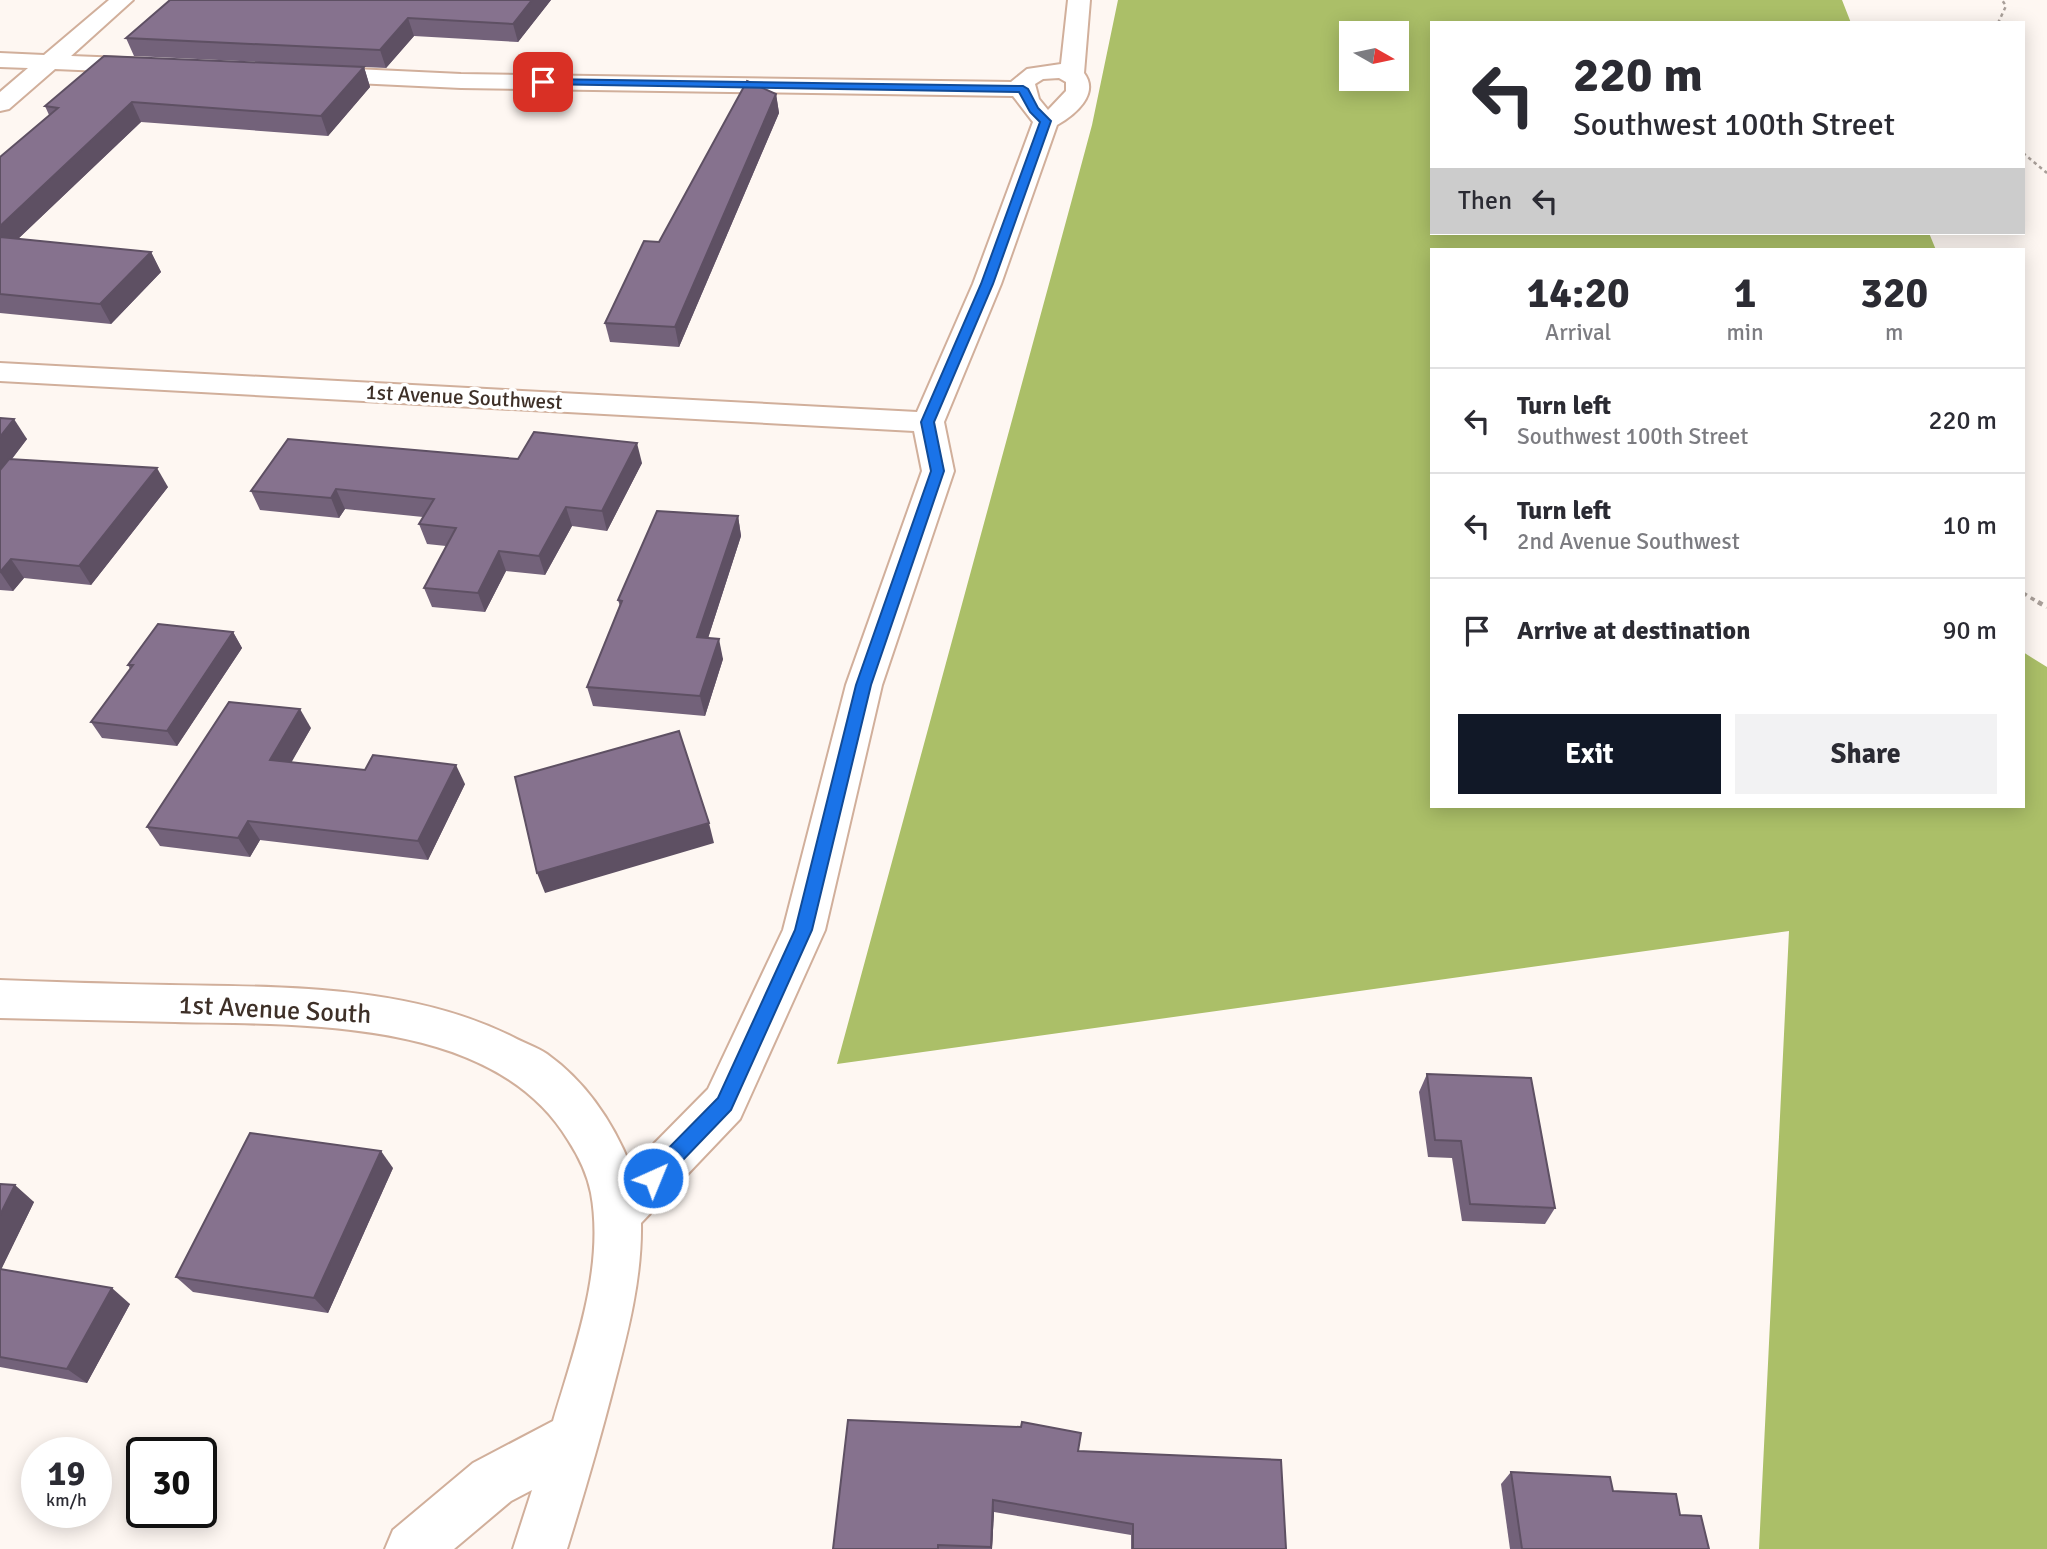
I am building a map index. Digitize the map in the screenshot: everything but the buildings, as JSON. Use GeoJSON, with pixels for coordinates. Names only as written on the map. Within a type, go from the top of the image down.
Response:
{"type":"FeatureCollection","features":[{"type":"Feature","properties":{"kind":"street"},"geometry":{"type":"LineString","coordinates":[[0,104],[122,0]]}},
{"type":"Feature","properties":{"kind":"street"},"geometry":{"type":"LineString","coordinates":[[617,1214],[724,1104],[804,930],[864,685],[937,471],[928,422],[987,284],[1046,121],[1062,112],[1078,92],[1079,86],[1072,74],[1079,0]]}},
{"type":"Feature","properties":{"kind":"street"},"geometry":{"type":"LineString","coordinates":[[0,60],[173,67]]}},
{"type":"Feature","properties":{"kind":"street"},"geometry":{"type":"LineString","coordinates":[[1046,121],[1033,110],[1023,89],[1023,82],[1041,72],[1072,74]]}},
{"type":"Feature","properties":{"kind":"street"},"geometry":{"type":"LineString","coordinates":[[296,73],[461,81],[1023,89]]}},
{"type":"Feature","properties":{"kind":"street","name":"1st Avenue Southwest"},"geometry":{"type":"LineString","coordinates":[[0,372],[928,422]]}},
{"type":"Feature","properties":{"kind":"street","name":"1st Avenue South"},"geometry":{"type":"LineString","coordinates":[[0,999],[317,1007],[376,1014],[436,1027],[484,1044],[547,1077],[574,1104],[594,1136],[610,1173],[617,1214],[617,1263],[608,1315],[576,1437],[540,1549]]}},
{"type":"Feature","properties":{"kind":"street"},"geometry":{"type":"LineString","coordinates":[[412,1549],[492,1482],[576,1437]]}},
{"type":"Feature","properties":{"kind":"path"},"geometry":{"type":"LineString","coordinates":[[1999,21],[2006,6],[2002,0]]}},
{"type":"Feature","properties":{"kind":"path"},"geometry":{"type":"LineString","coordinates":[[2025,155],[2047,173]]}},
{"type":"Feature","properties":{"kind":"path"},"geometry":{"type":"LineString","coordinates":[[2025,594],[2047,607]]}},
{"type":"Feature","properties":{"kind":"green space"},"geometry":{"type":"Polygon","coordinates":[[[1118,0],[1842,0],[1850,21],[1430,21],[1430,235],[1930,235],[1935,248],[1430,248],[1430,808],[2025,808],[2025,653],[2047,667],[2047,1549],[1759,1549],[1789,931],[837,1064],[1092,125],[1118,0]]]}},
{"type":"Feature","properties":{"kind":"route"},"geometry":{"type":"LineString","coordinates":[[543,82],[1023,89],[1033,110],[1046,121],[987,284],[928,422],[937,471],[864,685],[804,930],[724,1104],[653,1178]]}}]}
